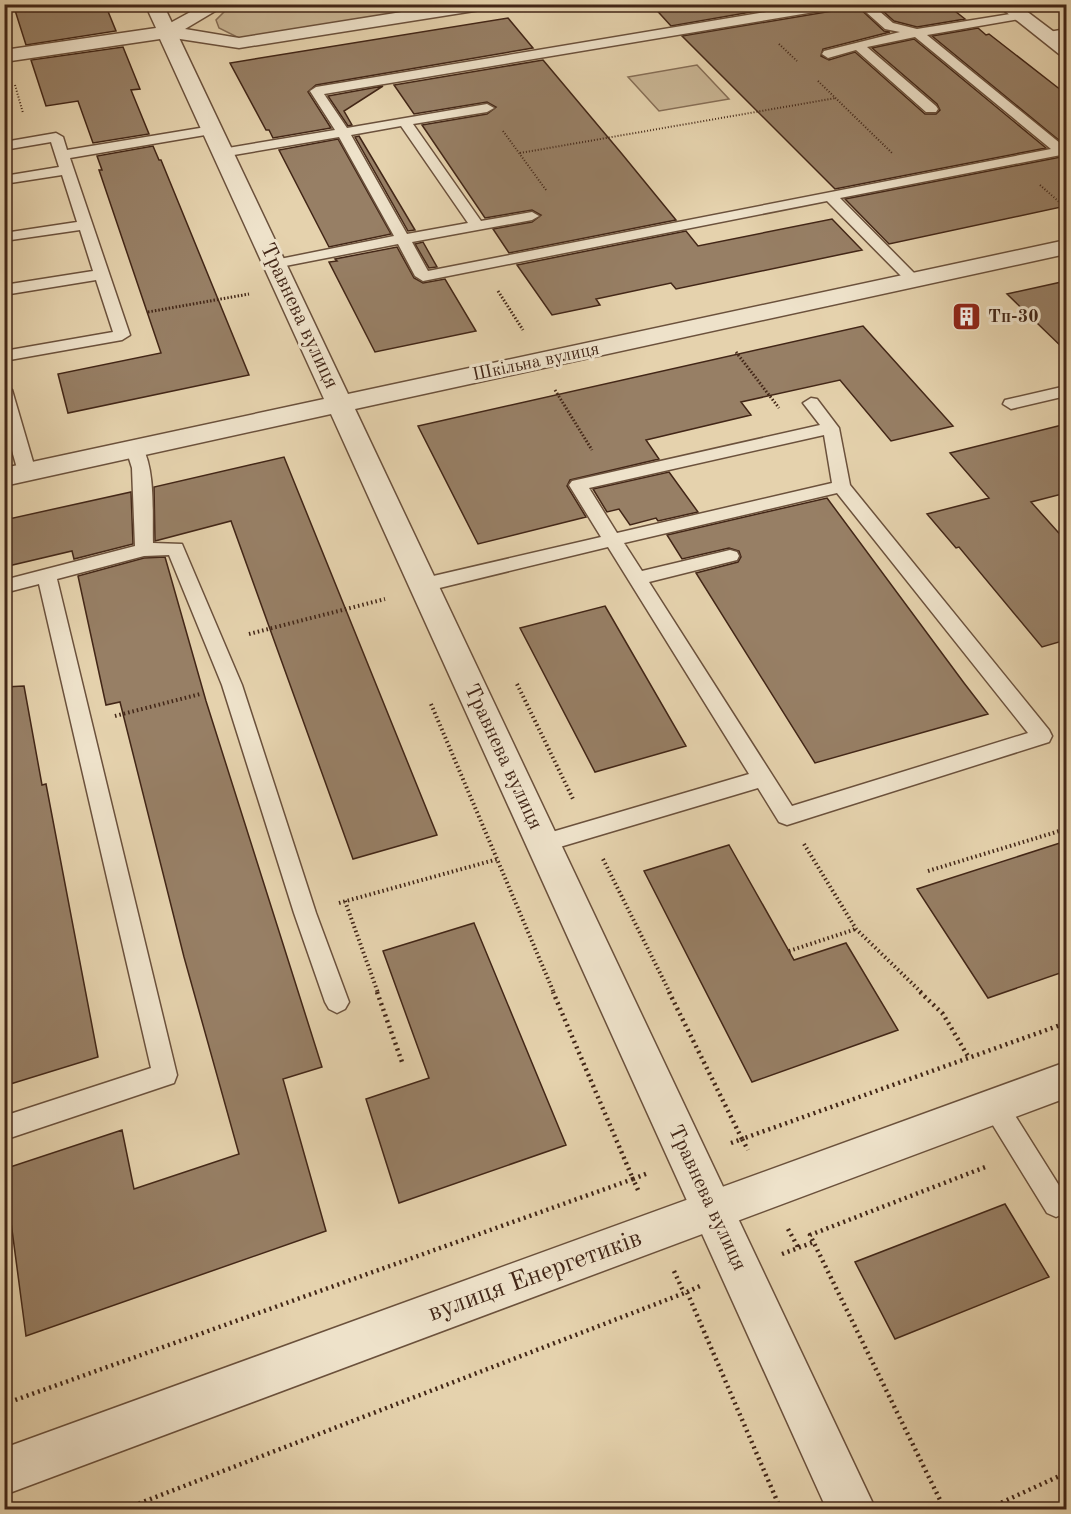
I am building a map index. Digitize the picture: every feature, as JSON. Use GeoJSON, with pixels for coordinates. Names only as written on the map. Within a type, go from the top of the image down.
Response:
{"type":"FeatureCollection","features":[{"type":"Feature","properties":{"kind":"street"},"geometry":{"type":"LineString","coordinates":[[5,56],[219,4]]}},
{"type":"Feature","properties":{"kind":"street"},"geometry":{"type":"LineString","coordinates":[[160,18],[238,43],[487,4]]}},
{"type":"Feature","properties":{"kind":"street"},"geometry":{"type":"LineString","coordinates":[[1012,10],[1066,50]]}},
{"type":"Feature","properties":{"kind":"street","name":"Травнева вулиця"},"geometry":{"type":"LineString","coordinates":[[160,18],[852,1509]]}},
{"type":"Feature","properties":{"kind":"street","name":"Шкільна вулиця"},"geometry":{"type":"LineString","coordinates":[[16,475],[1066,247]]}},
{"type":"Feature","properties":{"kind":"street","name":"вулиця Енергетиків"},"geometry":{"type":"LineString","coordinates":[[4,1472],[1066,1080]]}},
{"type":"Feature","properties":{"kind":"lane"},"geometry":{"type":"LineString","coordinates":[[433,293],[342,131],[316,91],[838,4]]}},
{"type":"Feature","properties":{"kind":"lane"},"geometry":{"type":"LineString","coordinates":[[423,276],[1062,151],[918,33],[889,26],[863,4]]}},
{"type":"Feature","properties":{"kind":"lane"},"geometry":{"type":"LineString","coordinates":[[828,54],[857,45],[1012,10]]}},
{"type":"Feature","properties":{"kind":"lane"},"geometry":{"type":"LineString","coordinates":[[1047,36],[1066,33]]}},
{"type":"Feature","properties":{"kind":"lane"},"geometry":{"type":"LineString","coordinates":[[857,45],[931,109]]}},
{"type":"Feature","properties":{"kind":"lane"},"geometry":{"type":"LineString","coordinates":[[4,180],[63,162],[217,141],[342,131],[487,108]]}},
{"type":"Feature","properties":{"kind":"lane"},"geometry":{"type":"LineString","coordinates":[[405,122],[477,226]]}},
{"type":"Feature","properties":{"kind":"lane"},"geometry":{"type":"LineString","coordinates":[[4,146],[56,137],[122,335],[4,356]]}},
{"type":"Feature","properties":{"kind":"lane"},"geometry":{"type":"LineString","coordinates":[[830,196],[913,280]]}},
{"type":"Feature","properties":{"kind":"lane"},"geometry":{"type":"LineString","coordinates":[[274,264],[532,216]]}},
{"type":"Feature","properties":{"kind":"lane"},"geometry":{"type":"LineString","coordinates":[[4,237],[85,225]]}},
{"type":"Feature","properties":{"kind":"lane"},"geometry":{"type":"LineString","coordinates":[[4,290],[102,274]]}},
{"type":"Feature","properties":{"kind":"lane"},"geometry":{"type":"LineString","coordinates":[[4,390],[16,475]]}},
{"type":"Feature","properties":{"kind":"lane"},"geometry":{"type":"LineString","coordinates":[[1011,404],[1066,391]]}},
{"type":"Feature","properties":{"kind":"lane"},"geometry":{"type":"LineString","coordinates":[[811,403],[831,428],[841,486],[1042,736],[787,816],[578,485],[831,428]]}},
{"type":"Feature","properties":{"kind":"lane"},"geometry":{"type":"LineString","coordinates":[[135,449],[141,468],[144,550]]}},
{"type":"Feature","properties":{"kind":"lane"},"geometry":{"type":"LineString","coordinates":[[423,585],[841,486]]}},
{"type":"Feature","properties":{"kind":"lane"},"geometry":{"type":"LineString","coordinates":[[4,586],[47,577],[144,550],[176,548],[232,686],[337,1002]]}},
{"type":"Feature","properties":{"kind":"lane"},"geometry":{"type":"LineString","coordinates":[[637,579],[730,556]]}},
{"type":"Feature","properties":{"kind":"lane"},"geometry":{"type":"LineString","coordinates":[[4,1128],[165,1075],[47,577]]}},
{"type":"Feature","properties":{"kind":"lane"},"geometry":{"type":"LineString","coordinates":[[543,843],[763,778]]}},
{"type":"Feature","properties":{"kind":"lane"},"geometry":{"type":"LineString","coordinates":[[994,1106],[1056,1204]]}},
{"type":"Feature","properties":{"kind":"path"},"geometry":{"type":"LineString","coordinates":[[753,19],[804,67]]}},
{"type":"Feature","properties":{"kind":"path"},"geometry":{"type":"LineString","coordinates":[[5,56],[25,118]]}},
{"type":"Feature","properties":{"kind":"path"},"geometry":{"type":"LineString","coordinates":[[812,75],[919,178]]}},
{"type":"Feature","properties":{"kind":"path"},"geometry":{"type":"LineString","coordinates":[[520,153],[836,98]]}},
{"type":"Feature","properties":{"kind":"path"},"geometry":{"type":"LineString","coordinates":[[487,108],[585,244]]}},
{"type":"Feature","properties":{"kind":"path"},"geometry":{"type":"LineString","coordinates":[[481,265],[524,332]]}},
{"type":"Feature","properties":{"kind":"path"},"geometry":{"type":"LineString","coordinates":[[116,318],[250,294]]}},
{"type":"Feature","properties":{"kind":"path"},"geometry":{"type":"LineString","coordinates":[[732,346],[799,435]]}},
{"type":"Feature","properties":{"kind":"path"},"geometry":{"type":"LineString","coordinates":[[553,387],[609,479]]}},
{"type":"Feature","properties":{"kind":"path"},"geometry":{"type":"LineString","coordinates":[[380,589],[390,610]]}},
{"type":"Feature","properties":{"kind":"path"},"geometry":{"type":"LineString","coordinates":[[216,643],[385,599]]}},
{"type":"Feature","properties":{"kind":"path"},"geometry":{"type":"LineString","coordinates":[[515,681],[742,1139],[1066,1023]]}},
{"type":"Feature","properties":{"kind":"path"},"geometry":{"type":"LineString","coordinates":[[82,725],[232,686]]}},
{"type":"Feature","properties":{"kind":"path"},"geometry":{"type":"LineString","coordinates":[[4,1404],[633,1179],[428,696]]}},
{"type":"Feature","properties":{"kind":"path"},"geometry":{"type":"LineString","coordinates":[[787,816],[856,929],[943,1014],[969,1058]]}},
{"type":"Feature","properties":{"kind":"path"},"geometry":{"type":"LineString","coordinates":[[928,871],[1066,830]]}},
{"type":"Feature","properties":{"kind":"path"},"geometry":{"type":"LineString","coordinates":[[306,913],[498,859]]}},
{"type":"Feature","properties":{"kind":"path"},"geometry":{"type":"LineString","coordinates":[[345,902],[402,1062]]}},
{"type":"Feature","properties":{"kind":"path"},"geometry":{"type":"LineString","coordinates":[[789,951],[856,929]]}},
{"type":"Feature","properties":{"kind":"path"},"geometry":{"type":"LineString","coordinates":[[945,1509],[810,1235],[1024,1152]]}},
{"type":"Feature","properties":{"kind":"path"},"geometry":{"type":"LineString","coordinates":[[122,1509],[687,1292],[781,1509]]}},
{"type":"Feature","properties":{"kind":"path"},"geometry":{"type":"LineString","coordinates":[[985,1509],[1066,1473]]}},
{"type":"Feature","properties":{"kind":"shaded area"},"geometry":{"type":"Polygon","coordinates":[[[260,5],[452,5],[239,38],[219,28],[216,20],[226,10],[260,5]]]}},
{"type":"Feature","properties":{"kind":"shaded area"},"geometry":{"type":"Polygon","coordinates":[[[697,65],[729,99],[659,111],[628,77],[697,65]]]}},
{"type":"Feature","properties":{"kind":"building"},"geometry":{"type":"Polygon","coordinates":[[[13,4],[105,4],[116,31],[26,45],[13,4]]]}},
{"type":"Feature","properties":{"kind":"building"},"geometry":{"type":"Polygon","coordinates":[[[651,4],[797,4],[671,26],[651,4]]]}},
{"type":"Feature","properties":{"kind":"building"},"geometry":{"type":"Polygon","coordinates":[[[846,4],[855,4],[884,31],[890,32],[823,49],[821,56],[829,60],[855,52],[925,114],[936,114],[940,110],[937,104],[872,48],[914,39],[1046,148],[835,189],[682,36],[838,10],[846,4]]]}},
{"type":"Feature","properties":{"kind":"building"},"geometry":{"type":"Polygon","coordinates":[[[875,4],[946,4],[965,19],[917,27],[894,21],[875,4]]]}},
{"type":"Feature","properties":{"kind":"building"},"geometry":{"type":"Polygon","coordinates":[[[508,18],[533,48],[316,85],[308,92],[331,128],[273,138],[269,130],[266,130],[230,63],[508,18]]]}},
{"type":"Feature","properties":{"kind":"building"},"geometry":{"type":"Polygon","coordinates":[[[978,28],[986,35],[989,34],[1066,94],[1066,146],[932,36],[978,28]]]}},
{"type":"Feature","properties":{"kind":"building"},"geometry":{"type":"Polygon","coordinates":[[[123,47],[140,89],[131,90],[149,134],[93,143],[78,101],[46,106],[31,60],[123,47]]]}},
{"type":"Feature","properties":{"kind":"building"},"geometry":{"type":"Polygon","coordinates":[[[543,60],[676,220],[509,253],[493,229],[532,222],[541,215],[532,210],[485,218],[422,125],[487,114],[496,107],[487,102],[414,114],[394,85],[543,60]]]}},
{"type":"Feature","properties":{"kind":"building"},"geometry":{"type":"Polygon","coordinates":[[[383,86],[344,111],[352,125],[348,126],[328,96],[383,86]]]}},
{"type":"Feature","properties":{"kind":"building"},"geometry":{"type":"Polygon","coordinates":[[[359,136],[415,230],[408,231],[355,137],[359,136]]]}},
{"type":"Feature","properties":{"kind":"building"},"geometry":{"type":"Polygon","coordinates":[[[338,139],[391,234],[329,247],[279,150],[338,139]]]}},
{"type":"Feature","properties":{"kind":"building"},"geometry":{"type":"Polygon","coordinates":[[[153,146],[161,160],[249,375],[68,413],[58,374],[161,353],[99,170],[102,170],[97,156],[153,146]]]}},
{"type":"Feature","properties":{"kind":"building"},"geometry":{"type":"Polygon","coordinates":[[[1066,156],[1066,206],[889,244],[845,199],[1066,156]]]}},
{"type":"Feature","properties":{"kind":"building"},"geometry":{"type":"Polygon","coordinates":[[[832,219],[862,250],[676,289],[671,283],[596,299],[600,305],[552,315],[517,265],[686,231],[698,246],[832,219]]]}},
{"type":"Feature","properties":{"kind":"building"},"geometry":{"type":"Polygon","coordinates":[[[423,242],[437,267],[429,268],[415,244],[423,242]]]}},
{"type":"Feature","properties":{"kind":"building"},"geometry":{"type":"Polygon","coordinates":[[[397,247],[414,278],[423,283],[445,279],[476,331],[375,352],[329,262],[397,247]]]}},
{"type":"Feature","properties":{"kind":"building"},"geometry":{"type":"Polygon","coordinates":[[[1066,281],[1066,351],[1007,294],[1066,281]]]}},
{"type":"Feature","properties":{"kind":"building"},"geometry":{"type":"Polygon","coordinates":[[[863,326],[953,426],[891,441],[840,380],[741,402],[751,415],[646,440],[659,459],[570,480],[567,486],[586,517],[478,544],[418,426],[863,326]]]}},
{"type":"Feature","properties":{"kind":"building"},"geometry":{"type":"Polygon","coordinates":[[[1066,424],[1066,493],[1031,502],[1066,541],[1066,640],[1042,647],[959,547],[956,548],[927,514],[989,498],[950,453],[1066,424]]]}},
{"type":"Feature","properties":{"kind":"building"},"geometry":{"type":"Polygon","coordinates":[[[284,457],[437,835],[353,859],[231,521],[155,541],[154,487],[284,457]]]}},
{"type":"Feature","properties":{"kind":"building"},"geometry":{"type":"Polygon","coordinates":[[[669,472],[698,512],[658,521],[656,518],[630,525],[619,509],[607,512],[593,489],[669,472]]]}},
{"type":"Feature","properties":{"kind":"building"},"geometry":{"type":"Polygon","coordinates":[[[131,492],[133,544],[74,559],[72,551],[4,567],[4,520],[131,492]]]}},
{"type":"Feature","properties":{"kind":"building"},"geometry":{"type":"Polygon","coordinates":[[[827,498],[988,714],[815,763],[696,573],[738,562],[741,557],[739,551],[729,548],[682,559],[667,535],[827,498]]]}},
{"type":"Feature","properties":{"kind":"building"},"geometry":{"type":"Polygon","coordinates":[[[165,557],[206,701],[322,1067],[283,1079],[326,1231],[26,1336],[4,1169],[122,1130],[134,1189],[239,1154],[184,957],[120,702],[106,705],[78,576],[144,558],[165,557]]]}},
{"type":"Feature","properties":{"kind":"building"},"geometry":{"type":"Polygon","coordinates":[[[605,606],[686,746],[595,772],[520,628],[605,606]]]}},
{"type":"Feature","properties":{"kind":"building"},"geometry":{"type":"Polygon","coordinates":[[[24,686],[42,785],[46,784],[98,1057],[4,1086],[4,687],[24,686]]]}},
{"type":"Feature","properties":{"kind":"building"},"geometry":{"type":"Polygon","coordinates":[[[1066,841],[1066,971],[988,998],[917,889],[1066,841]]]}},
{"type":"Feature","properties":{"kind":"building"},"geometry":{"type":"Polygon","coordinates":[[[729,845],[794,960],[846,943],[898,1030],[752,1082],[644,871],[729,845]]]}},
{"type":"Feature","properties":{"kind":"building"},"geometry":{"type":"Polygon","coordinates":[[[474,923],[566,1145],[399,1203],[366,1099],[429,1078],[383,951],[474,923]]]}},
{"type":"Feature","properties":{"kind":"building"},"geometry":{"type":"Polygon","coordinates":[[[1005,1204],[1049,1277],[895,1339],[855,1262],[1005,1204]]]}},
{"type":"Feature","properties":{"kind":"place","name":"Тп-30"},"geometry":{"type":"Point","coordinates":[967,317]}}]}
